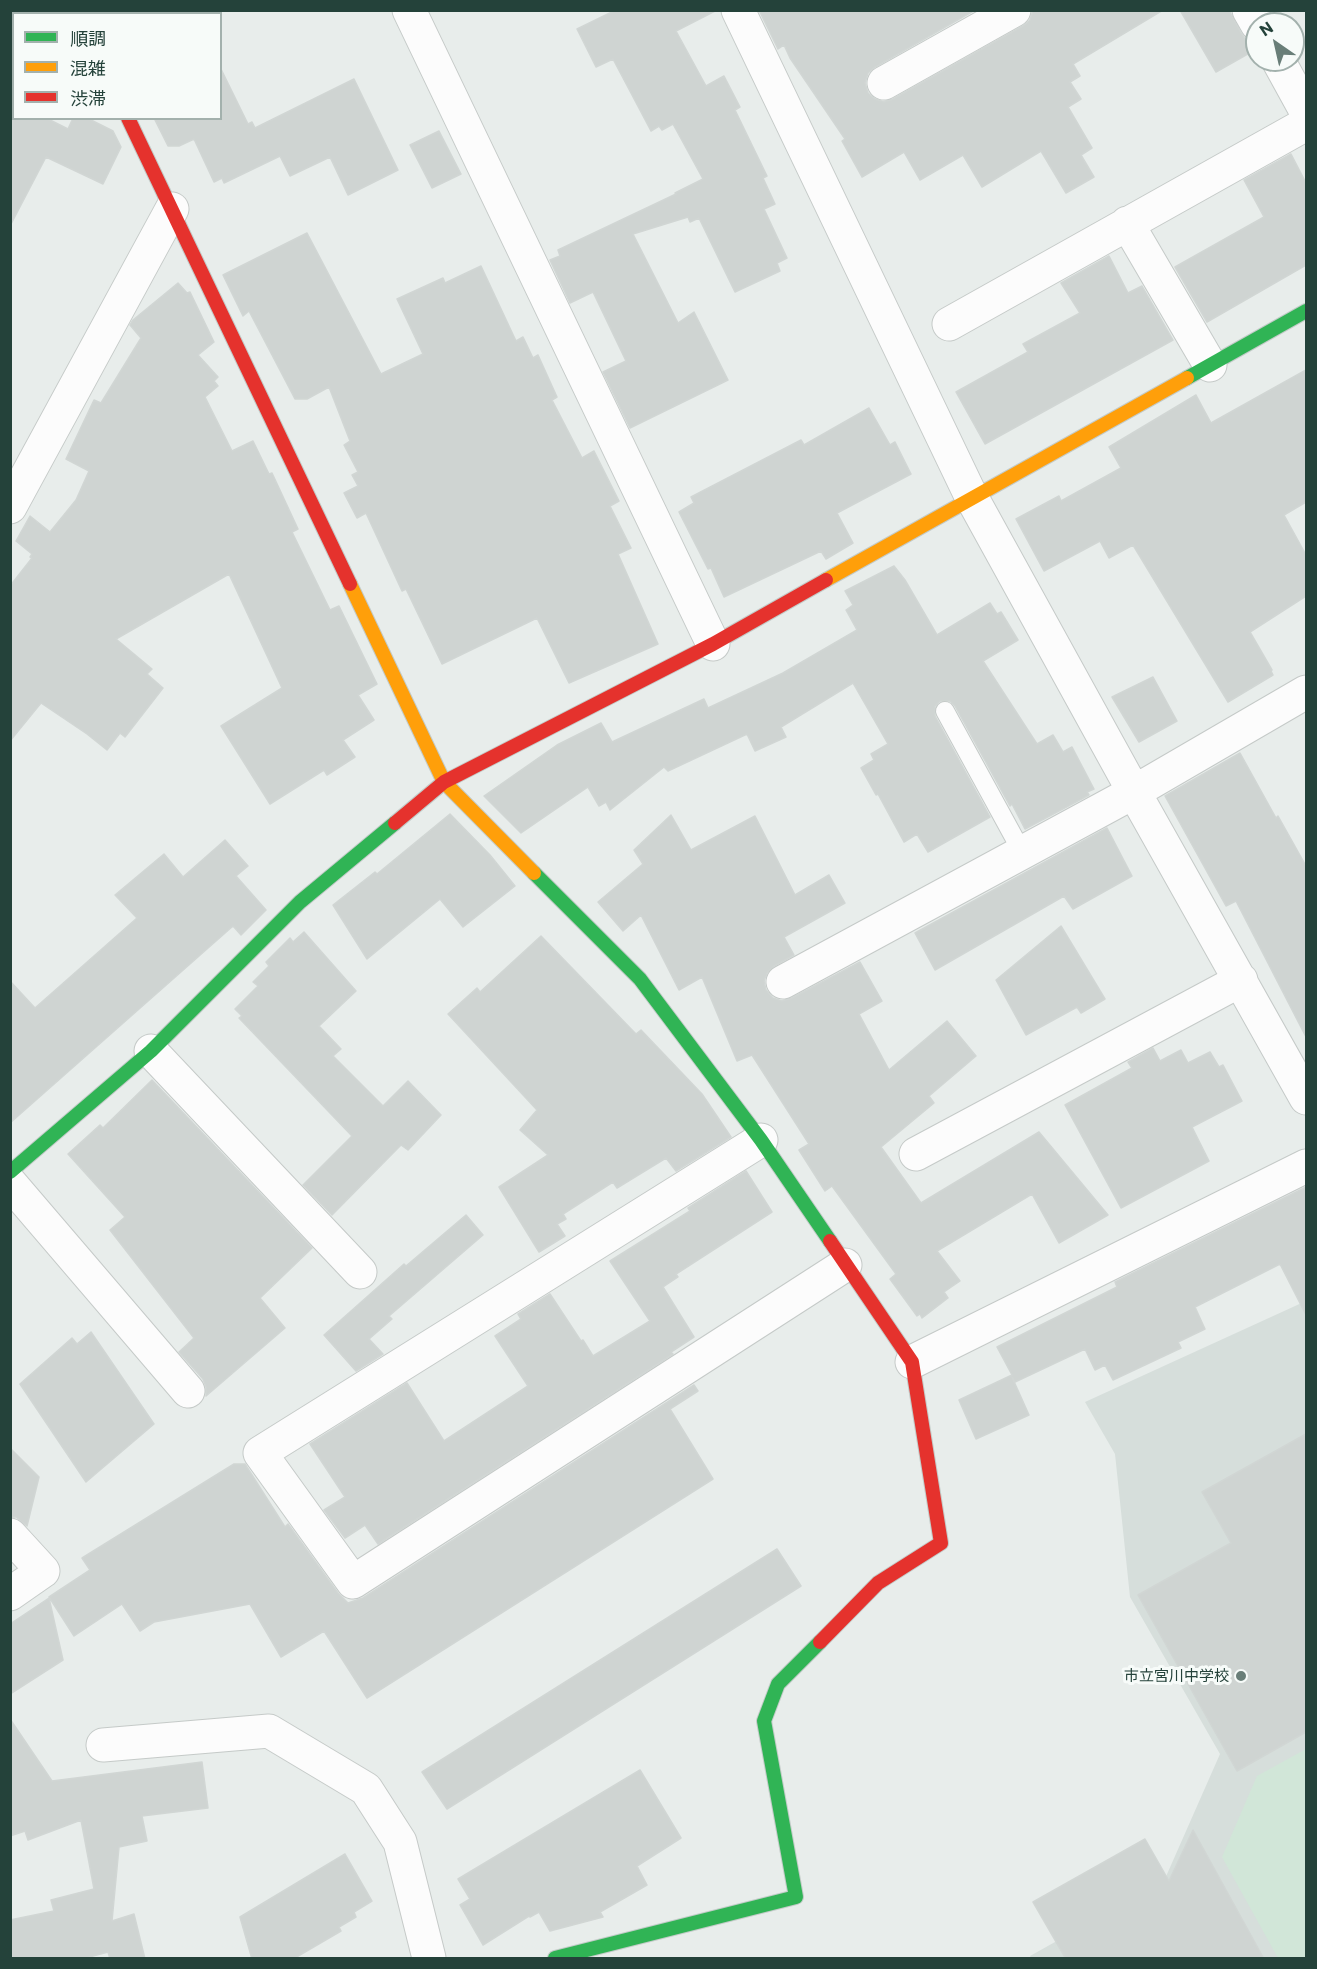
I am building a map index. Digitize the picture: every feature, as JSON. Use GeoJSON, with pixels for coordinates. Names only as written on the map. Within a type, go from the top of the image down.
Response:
{"type":"FeatureCollection","features":[{"type":"Feature","properties":{"kind":"street"},"geometry":{"type":"LineString","coordinates":[[409,10],[713,644]]}},
{"type":"Feature","properties":{"kind":"street"},"geometry":{"type":"LineString","coordinates":[[738,10],[972,498],[1134,792],[1241,980],[1297,1056],[1306,1098]]}},
{"type":"Feature","properties":{"kind":"street"},"geometry":{"type":"LineString","coordinates":[[884,83],[1014,10]]}},
{"type":"Feature","properties":{"kind":"street"},"geometry":{"type":"LineString","coordinates":[[1285,72],[1306,111]]}},
{"type":"Feature","properties":{"kind":"street"},"geometry":{"type":"LineString","coordinates":[[129,120],[444,782],[640,979],[761,1140],[912,1362],[941,1543],[878,1583],[778,1684],[764,1721],[796,1897],[558,1956],[555,1959]]}},
{"type":"Feature","properties":{"kind":"street"},"geometry":{"type":"LineString","coordinates":[[949,324],[1306,124]]}},
{"type":"Feature","properties":{"kind":"street"},"geometry":{"type":"LineString","coordinates":[[10,507],[172,209]]}},
{"type":"Feature","properties":{"kind":"street"},"geometry":{"type":"LineString","coordinates":[[1127,223],[1210,365]]}},
{"type":"Feature","properties":{"kind":"street"},"geometry":{"type":"LineString","coordinates":[[10,1172],[151,1051],[300,902],[444,782],[713,644],[1306,311]]}},
{"type":"Feature","properties":{"kind":"street"},"geometry":{"type":"LineString","coordinates":[[783,981],[1134,792],[1306,692]]}},
{"type":"Feature","properties":{"kind":"street"},"geometry":{"type":"LineString","coordinates":[[916,1154],[1241,980]]}},
{"type":"Feature","properties":{"kind":"street"},"geometry":{"type":"LineString","coordinates":[[151,1051],[360,1272]]}},
{"type":"Feature","properties":{"kind":"street"},"geometry":{"type":"LineString","coordinates":[[761,1140],[260,1453],[353,1582],[845,1265]]}},
{"type":"Feature","properties":{"kind":"street"},"geometry":{"type":"LineString","coordinates":[[912,1362],[1306,1166]]}},
{"type":"Feature","properties":{"kind":"street"},"geometry":{"type":"LineString","coordinates":[[10,1184],[188,1391]]}},
{"type":"Feature","properties":{"kind":"street"},"geometry":{"type":"LineString","coordinates":[[10,1535],[44,1571],[10,1594]]}},
{"type":"Feature","properties":{"kind":"street"},"geometry":{"type":"LineString","coordinates":[[104,1744],[269,1731],[366,1789],[400,1842],[429,1959]]}},
{"type":"Feature","properties":{"kind":"lane"},"geometry":{"type":"LineString","coordinates":[[945,711],[1022,852]]}},
{"type":"Feature","properties":{"kind":"shaded area","name":"市立宮川中学校"},"geometry":{"type":"Polygon","coordinates":[[[1306,1301],[1306,1958],[1031,1958],[1030,1956],[1164,1881],[1220,1754],[1130,1597],[1115,1454],[1085,1402],[1306,1301]]]}},
{"type":"Feature","properties":{"kind":"green space"},"geometry":{"type":"Polygon","coordinates":[[[1306,1749],[1306,1958],[1278,1958],[1222,1857],[1257,1776],[1306,1749]]]}},
{"type":"Feature","properties":{"kind":"building"},"geometry":{"type":"Polygon","coordinates":[[[616,10],[717,10],[676,31],[706,86],[724,76],[740,107],[735,110],[767,176],[763,178],[775,204],[764,209],[787,258],[777,263],[780,271],[735,292],[699,218],[690,222],[688,217],[633,234],[678,323],[694,312],[728,380],[630,428],[603,372],[626,361],[593,292],[570,303],[550,260],[560,256],[558,250],[703,179],[673,124],[662,130],[659,126],[651,131],[613,59],[596,67],[577,29],[616,10]]]}},
{"type":"Feature","properties":{"kind":"building"},"geometry":{"type":"Polygon","coordinates":[[[759,10],[975,10],[868,73],[865,83],[868,93],[884,102],[1023,26],[1030,20],[1033,10],[1163,10],[1073,64],[1080,76],[1070,82],[1081,99],[1068,107],[1092,148],[1081,155],[1094,177],[1066,193],[1041,151],[982,187],[963,155],[920,180],[904,152],[862,177],[842,141],[845,139],[790,58],[784,45],[778,49],[759,10]]]}},
{"type":"Feature","properties":{"kind":"building"},"geometry":{"type":"Polygon","coordinates":[[[1180,10],[1229,10],[1245,39],[1245,56],[1216,72],[1180,10]]]}},
{"type":"Feature","properties":{"kind":"building"},"geometry":{"type":"Polygon","coordinates":[[[222,71],[248,124],[252,122],[255,128],[354,79],[398,170],[348,195],[330,157],[290,176],[280,156],[224,183],[222,178],[214,182],[194,139],[179,146],[168,146],[155,120],[222,120],[222,71]]]}},
{"type":"Feature","properties":{"kind":"building"},"geometry":{"type":"Polygon","coordinates":[[[10,118],[12,120],[50,120],[68,129],[72,120],[91,120],[113,131],[121,147],[103,184],[46,157],[10,226],[10,118]]]}},
{"type":"Feature","properties":{"kind":"building"},"geometry":{"type":"Polygon","coordinates":[[[439,131],[461,174],[432,188],[410,145],[439,131]]]}},
{"type":"Feature","properties":{"kind":"building"},"geometry":{"type":"Polygon","coordinates":[[[1291,154],[1306,183],[1306,265],[1207,322],[1175,267],[1264,217],[1244,180],[1291,154]]]}},
{"type":"Feature","properties":{"kind":"building"},"geometry":{"type":"Polygon","coordinates":[[[307,233],[381,374],[423,354],[397,299],[443,278],[445,283],[481,266],[516,341],[523,337],[533,358],[538,355],[557,397],[552,400],[582,458],[594,451],[619,501],[610,506],[631,548],[618,554],[658,644],[569,683],[537,618],[442,664],[406,589],[402,591],[366,513],[357,518],[344,493],[358,486],[352,475],[358,472],[344,445],[350,441],[329,387],[307,399],[295,399],[249,311],[243,316],[223,275],[307,233]]]}},
{"type":"Feature","properties":{"kind":"building"},"geometry":{"type":"Polygon","coordinates":[[[1109,256],[1128,293],[1142,286],[1173,340],[985,444],[956,392],[1028,352],[1023,344],[1080,313],[1061,283],[1109,256]]]}},
{"type":"Feature","properties":{"kind":"building"},"geometry":{"type":"Polygon","coordinates":[[[178,283],[187,293],[190,292],[214,342],[198,355],[218,377],[214,381],[218,386],[205,397],[232,451],[253,441],[269,474],[272,473],[298,529],[292,532],[330,610],[339,606],[377,684],[358,695],[374,720],[343,740],[355,757],[327,775],[324,770],[270,804],[221,726],[282,688],[229,574],[116,639],[152,669],[147,674],[163,688],[125,737],[120,733],[107,750],[41,703],[10,741],[10,586],[32,558],[30,557],[32,554],[16,541],[30,516],[50,532],[76,500],[89,471],[66,459],[94,400],[101,403],[141,338],[130,325],[133,320],[178,283]]]}},
{"type":"Feature","properties":{"kind":"building"},"geometry":{"type":"Polygon","coordinates":[[[1306,370],[1306,502],[1284,515],[1306,555],[1306,596],[1250,632],[1273,675],[1228,702],[1133,545],[1109,558],[1100,541],[1044,571],[1016,519],[1059,496],[1061,501],[1121,468],[1109,447],[1196,395],[1211,423],[1306,370]]]}},
{"type":"Feature","properties":{"kind":"building"},"geometry":{"type":"Polygon","coordinates":[[[869,408],[890,445],[895,442],[911,474],[837,513],[853,543],[826,559],[821,551],[724,597],[711,568],[708,569],[679,512],[694,503],[691,497],[801,440],[804,445],[869,408]]]}},
{"type":"Feature","properties":{"kind":"building"},"geometry":{"type":"Polygon","coordinates":[[[894,566],[905,580],[937,635],[990,603],[997,614],[1001,612],[1018,640],[983,661],[1037,744],[1053,735],[1063,752],[1072,747],[1094,789],[1087,792],[1089,795],[1025,829],[955,706],[950,701],[940,701],[935,706],[935,716],[990,817],[928,852],[917,834],[904,842],[861,768],[874,760],[871,754],[888,744],[853,683],[781,727],[786,737],[755,751],[747,734],[668,771],[664,767],[610,810],[606,802],[599,806],[588,787],[521,833],[484,796],[557,745],[601,723],[612,742],[704,699],[708,708],[783,673],[857,630],[846,610],[853,605],[845,591],[894,566]]]}},
{"type":"Feature","properties":{"kind":"building"},"geometry":{"type":"Polygon","coordinates":[[[1153,677],[1177,721],[1139,742],[1112,697],[1153,677]]]}},
{"type":"Feature","properties":{"kind":"building"},"geometry":{"type":"Polygon","coordinates":[[[1240,753],[1306,866],[1306,1037],[1236,901],[1226,906],[1165,796],[1240,753]]]}},
{"type":"Feature","properties":{"kind":"building"},"geometry":{"type":"Polygon","coordinates":[[[450,814],[490,855],[515,886],[463,927],[440,899],[367,959],[333,905],[375,872],[377,874],[450,814]]]}},
{"type":"Feature","properties":{"kind":"building"},"geometry":{"type":"Polygon","coordinates":[[[671,815],[691,850],[755,816],[795,895],[829,875],[845,903],[784,937],[794,955],[774,966],[767,973],[764,981],[766,990],[773,998],[782,1001],[792,998],[860,962],[882,1001],[859,1014],[889,1070],[947,1021],[976,1056],[929,1096],[934,1103],[881,1147],[921,1203],[1039,1132],[1108,1215],[1059,1243],[1032,1194],[937,1251],[960,1281],[944,1292],[948,1298],[922,1318],[920,1314],[917,1316],[890,1279],[896,1274],[832,1186],[825,1191],[799,1150],[809,1144],[752,1055],[737,1061],[702,977],[679,990],[641,915],[623,931],[598,902],[643,864],[634,850],[671,815]]]}},
{"type":"Feature","properties":{"kind":"building"},"geometry":{"type":"Polygon","coordinates":[[[1107,828],[1132,876],[1073,909],[1064,896],[935,970],[915,933],[1107,828]]]}},
{"type":"Feature","properties":{"kind":"building"},"geometry":{"type":"Polygon","coordinates":[[[225,840],[248,866],[236,876],[266,910],[241,935],[233,926],[10,1123],[10,981],[35,1008],[137,918],[115,895],[164,854],[183,877],[225,840]]]}},
{"type":"Feature","properties":{"kind":"building"},"geometry":{"type":"Polygon","coordinates":[[[1061,926],[1105,999],[1081,1013],[1077,1007],[1026,1035],[996,980],[1061,926]]]}},
{"type":"Feature","properties":{"kind":"building"},"geometry":{"type":"Polygon","coordinates":[[[304,932],[356,991],[319,1026],[341,1049],[333,1056],[383,1106],[408,1081],[441,1115],[408,1150],[401,1145],[332,1215],[303,1185],[352,1136],[239,1018],[242,1016],[235,1009],[258,986],[253,982],[269,966],[266,962],[290,938],[293,942],[304,932]]]}},
{"type":"Feature","properties":{"kind":"building"},"geometry":{"type":"Polygon","coordinates":[[[541,936],[636,1034],[641,1030],[702,1094],[731,1137],[676,1171],[666,1158],[617,1188],[613,1182],[563,1214],[566,1219],[557,1224],[565,1236],[539,1252],[499,1187],[548,1155],[520,1130],[537,1110],[448,1014],[477,988],[480,992],[541,936]]]}},
{"type":"Feature","properties":{"kind":"building"},"geometry":{"type":"Polygon","coordinates":[[[1153,1048],[1160,1061],[1181,1050],[1188,1063],[1210,1052],[1219,1067],[1223,1065],[1242,1101],[1192,1127],[1209,1161],[1121,1208],[1065,1105],[1132,1068],[1128,1062],[1153,1048]]]}},
{"type":"Feature","properties":{"kind":"building"},"geometry":{"type":"Polygon","coordinates":[[[152,1080],[312,1248],[260,1298],[285,1328],[206,1396],[203,1379],[179,1352],[194,1338],[110,1230],[125,1217],[68,1154],[100,1125],[103,1128],[152,1080]]]}},
{"type":"Feature","properties":{"kind":"building"},"geometry":{"type":"Polygon","coordinates":[[[746,1171],[772,1212],[676,1274],[678,1277],[663,1287],[694,1337],[671,1352],[673,1354],[378,1544],[365,1525],[345,1538],[324,1510],[345,1497],[310,1444],[407,1383],[444,1441],[528,1386],[495,1336],[521,1319],[518,1314],[550,1294],[593,1356],[650,1321],[610,1261],[690,1211],[688,1208],[746,1171]]]}},
{"type":"Feature","properties":{"kind":"building"},"geometry":{"type":"Polygon","coordinates":[[[1306,1187],[1306,1315],[1280,1264],[1195,1307],[1205,1329],[1178,1342],[1181,1348],[1113,1380],[1105,1365],[1095,1370],[1085,1349],[1015,1382],[1012,1377],[1029,1415],[976,1439],[959,1400],[1012,1375],[997,1347],[1117,1287],[1115,1282],[1306,1187]]]}},
{"type":"Feature","properties":{"kind":"building"},"geometry":{"type":"Polygon","coordinates":[[[466,1215],[483,1235],[389,1316],[392,1319],[369,1339],[383,1354],[356,1371],[324,1335],[404,1264],[406,1266],[466,1215]]]}},
{"type":"Feature","properties":{"kind":"building"},"geometry":{"type":"Polygon","coordinates":[[[91,1332],[154,1424],[86,1482],[20,1384],[72,1338],[77,1344],[91,1332]]]}},
{"type":"Feature","properties":{"kind":"building"},"geometry":{"type":"Polygon","coordinates":[[[694,1385],[698,1391],[670,1409],[713,1479],[367,1698],[324,1631],[281,1657],[250,1604],[154,1622],[140,1631],[122,1604],[74,1636],[49,1597],[90,1570],[82,1558],[234,1464],[245,1464],[285,1527],[288,1524],[338,1593],[348,1603],[363,1598],[694,1385]]]}},
{"type":"Feature","properties":{"kind":"building"},"geometry":{"type":"Polygon","coordinates":[[[1306,1434],[1306,1732],[1237,1771],[1138,1595],[1231,1543],[1202,1492],[1306,1434]]]}},
{"type":"Feature","properties":{"kind":"building"},"geometry":{"type":"Polygon","coordinates":[[[10,1448],[39,1477],[27,1526],[16,1517],[10,1517],[10,1448]]]}},
{"type":"Feature","properties":{"kind":"building"},"geometry":{"type":"Polygon","coordinates":[[[777,1549],[801,1586],[447,1809],[422,1772],[777,1549]]]}},
{"type":"Feature","properties":{"kind":"building"},"geometry":{"type":"Polygon","coordinates":[[[49,1598],[63,1660],[10,1694],[10,1624],[49,1598]]]}},
{"type":"Feature","properties":{"kind":"building"},"geometry":{"type":"Polygon","coordinates":[[[10,1719],[52,1781],[202,1762],[208,1808],[142,1816],[147,1841],[119,1847],[112,1921],[134,1914],[145,1959],[110,1959],[108,1952],[82,1959],[10,1959],[10,1920],[54,1911],[51,1900],[94,1889],[81,1820],[28,1840],[25,1831],[10,1836],[10,1719]]]}},
{"type":"Feature","properties":{"kind":"building"},"geometry":{"type":"Polygon","coordinates":[[[640,1770],[681,1838],[637,1866],[647,1885],[600,1912],[603,1917],[550,1931],[539,1912],[483,1945],[460,1905],[470,1899],[458,1879],[640,1770]]]}},
{"type":"Feature","properties":{"kind":"building"},"geometry":{"type":"Polygon","coordinates":[[[1193,1830],[1264,1959],[1066,1959],[1033,1902],[1145,1839],[1169,1881],[1193,1830]]]}},
{"type":"Feature","properties":{"kind":"building"},"geometry":{"type":"Polygon","coordinates":[[[345,1854],[372,1901],[354,1912],[356,1917],[339,1927],[341,1931],[293,1959],[252,1959],[240,1917],[345,1854]]]}},
{"type":"Feature","properties":{"kind":"traffic: fast"},"geometry":{"type":"LineString","coordinates":[[1187,378],[1306,311]]}},
{"type":"Feature","properties":{"kind":"traffic: fast"},"geometry":{"type":"LineString","coordinates":[[10,1172],[151,1051],[300,902],[395,823]]}},
{"type":"Feature","properties":{"kind":"traffic: fast"},"geometry":{"type":"LineString","coordinates":[[534,873],[640,979],[761,1140],[830,1241]]}},
{"type":"Feature","properties":{"kind":"traffic: fast"},"geometry":{"type":"LineString","coordinates":[[555,1958],[796,1897],[764,1721],[778,1684],[820,1642]]}},
{"type":"Feature","properties":{"kind":"traffic: slow"},"geometry":{"type":"LineString","coordinates":[[826,580],[1187,378]]}},
{"type":"Feature","properties":{"kind":"traffic: slow"},"geometry":{"type":"LineString","coordinates":[[350,584],[444,782],[534,873]]}},
{"type":"Feature","properties":{"kind":"traffic: jam"},"geometry":{"type":"LineString","coordinates":[[129,120],[350,584]]}},
{"type":"Feature","properties":{"kind":"traffic: jam"},"geometry":{"type":"LineString","coordinates":[[395,823],[444,782],[713,644],[826,580]]}},
{"type":"Feature","properties":{"kind":"traffic: jam"},"geometry":{"type":"LineString","coordinates":[[820,1642],[878,1583],[941,1543],[912,1362],[830,1241]]}},
{"type":"Feature","properties":{"kind":"place","name":"市立宮川中学校"},"geometry":{"type":"Point","coordinates":[1241,1676]}}]}
